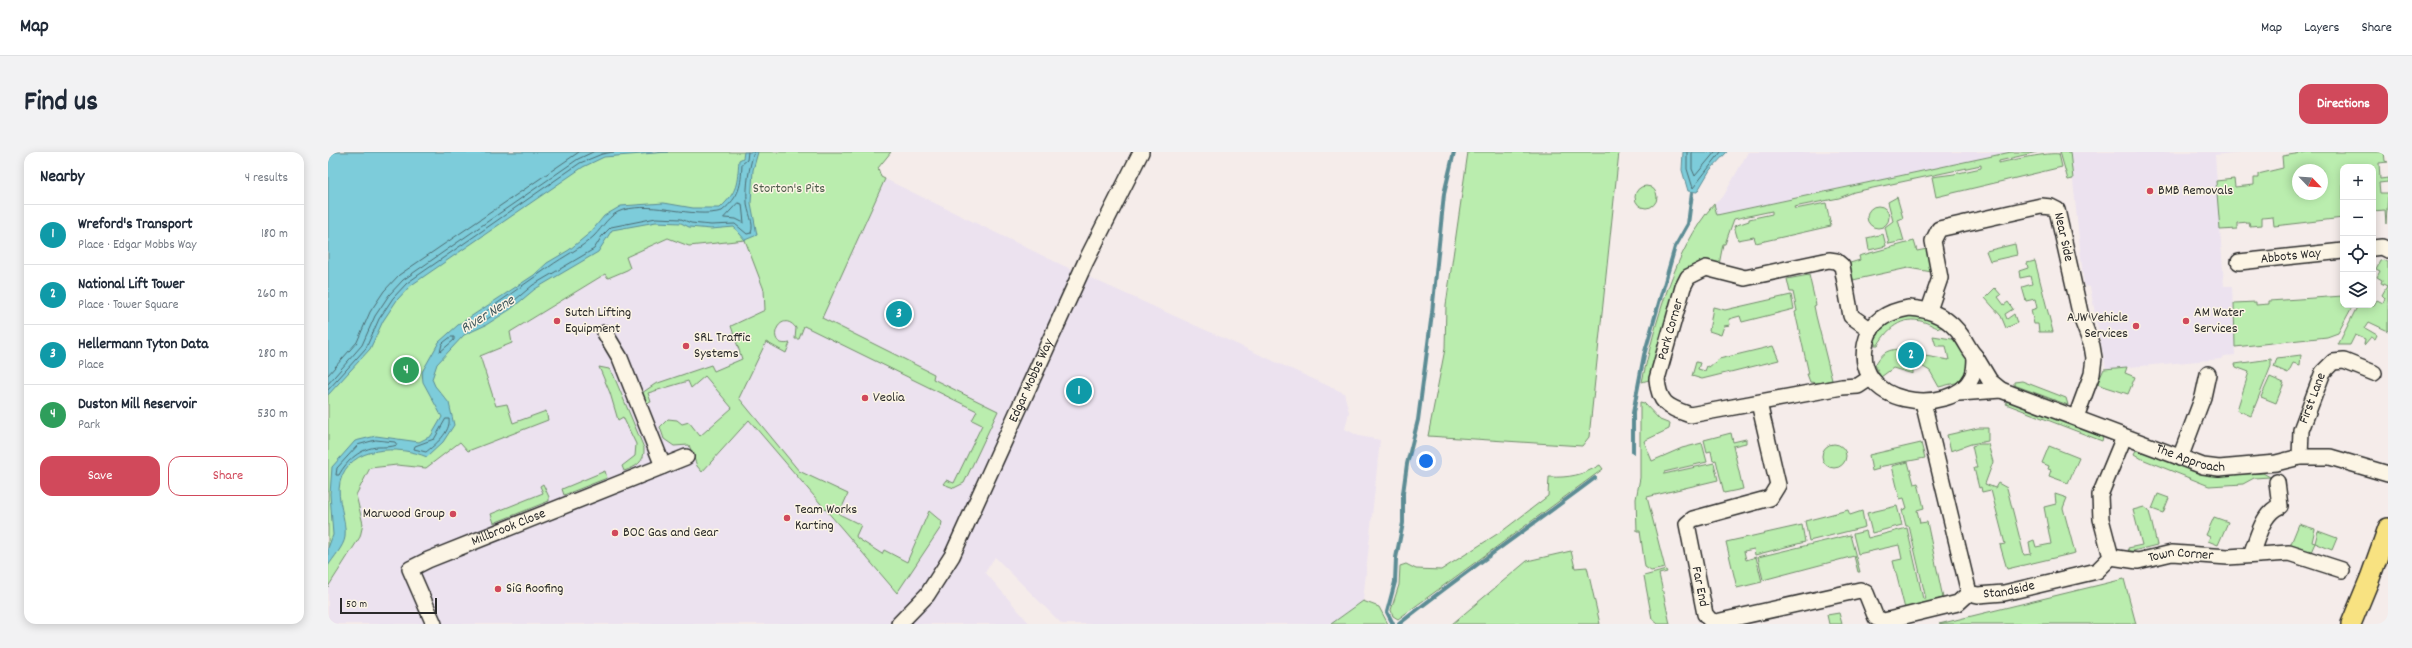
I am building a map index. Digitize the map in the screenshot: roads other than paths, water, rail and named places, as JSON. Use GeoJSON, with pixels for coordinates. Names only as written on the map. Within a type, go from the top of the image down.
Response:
{"type":"FeatureCollection","features":[{"type":"Feature","properties":{"kind":"main road"},"geometry":{"type":"LineString","coordinates":[[2350,624],[2370,578],[2388,528]]}},
{"type":"Feature","properties":{"kind":"street","name":"Edgar Mobbs Way"},"geometry":{"type":"LineString","coordinates":[[899,624],[917,606],[942,575],[958,546],[1086,261],[1141,152]]}},
{"type":"Feature","properties":{"kind":"street","name":"Near Side"},"geometry":{"type":"LineString","coordinates":[[1929,310],[1940,278],[1933,241],[1939,229],[2041,206],[2051,206],[2057,210],[2081,317],[2092,346],[2094,358],[2092,374],[2076,417]]}},
{"type":"Feature","properties":{"kind":"street"},"geometry":{"type":"LineString","coordinates":[[2376,248],[2382,247],[2388,250]]}},
{"type":"Feature","properties":{"kind":"street","name":"Abbots Way"},"geometry":{"type":"LineString","coordinates":[[2239,262],[2340,251]]}},
{"type":"Feature","properties":{"kind":"street","name":"Park Corner"},"geometry":{"type":"LineString","coordinates":[[1870,378],[1858,386],[1842,387],[1690,415],[1669,407],[1662,400],[1658,391],[1656,380],[1683,287],[1688,277],[1697,271],[1706,268],[1745,278],[1829,260],[1836,261],[1842,266],[1851,316],[1871,330]]}},
{"type":"Feature","properties":{"kind":"street"},"geometry":{"type":"LineString","coordinates":[[1909,308],[1929,310],[1946,319],[1956,328],[1975,356],[1972,378],[1959,392],[1923,402],[1899,398],[1887,392],[1870,378],[1864,356],[1871,330],[1879,320],[1898,310],[1909,308]]}},
{"type":"Feature","properties":{"kind":"street"},"geometry":{"type":"LineString","coordinates":[[605,332],[620,358],[663,466]]}},
{"type":"Feature","properties":{"kind":"street","name":"The Approach"},"geometry":{"type":"LineString","coordinates":[[1975,356],[1990,381],[1998,390]]}},
{"type":"Feature","properties":{"kind":"street","name":"First Lane"},"geometry":{"type":"LineString","coordinates":[[2300,457],[2301,430],[2323,372],[2333,362],[2344,361],[2374,373]]}},
{"type":"Feature","properties":{"kind":"street"},"geometry":{"type":"LineString","coordinates":[[2180,458],[2203,397],[2208,374]]}},
{"type":"Feature","properties":{"kind":"street","name":"The Approach"},"geometry":{"type":"LineString","coordinates":[[1959,392],[1998,390],[2076,417],[2124,437],[2203,466],[2219,468],[2276,464],[2300,457],[2330,457],[2388,474]]}},
{"type":"Feature","properties":{"kind":"street","name":"Standside"},"geometry":{"type":"LineString","coordinates":[[1923,402],[1969,593],[1978,595],[2004,593],[2097,571],[2111,557]]}},
{"type":"Feature","properties":{"kind":"street","name":"Far End"},"geometry":{"type":"LineString","coordinates":[[1759,403],[1778,485],[1775,492],[1770,498],[1693,519],[1687,524],[1705,614],[1710,620],[1716,622],[1860,590],[1866,593],[1876,618],[1884,621],[1958,602],[1969,593]]}},
{"type":"Feature","properties":{"kind":"street"},"geometry":{"type":"LineString","coordinates":[[2111,557],[2101,519],[2100,495],[2124,437]]}},
{"type":"Feature","properties":{"kind":"street","name":"Millbrook Close"},"geometry":{"type":"LineString","coordinates":[[434,624],[410,569],[428,560],[686,457]]}},
{"type":"Feature","properties":{"kind":"street"},"geometry":{"type":"LineString","coordinates":[[2251,554],[2266,516],[2272,509],[2280,506],[2277,482]]}},
{"type":"Feature","properties":{"kind":"street","name":"Town Corner"},"geometry":{"type":"LineString","coordinates":[[2111,557],[2138,561],[2172,553],[2228,557],[2251,554],[2289,553],[2342,570]]}},
{"type":"Feature","properties":{"kind":"water"},"geometry":{"type":"Polygon","coordinates":[[[328,152],[668,152],[604,157],[583,167],[410,286],[397,300],[383,321],[370,349],[328,395],[328,152]]]}},
{"type":"Feature","properties":{"kind":"water","name":"River Nene"},"geometry":{"type":"Polygon","coordinates":[[[744,152],[758,152],[753,170],[751,203],[757,235],[745,240],[734,227],[711,229],[689,227],[681,223],[656,222],[612,230],[598,252],[535,289],[511,309],[486,325],[464,335],[437,364],[432,379],[435,386],[449,403],[454,425],[443,442],[427,457],[416,453],[390,450],[376,451],[353,461],[345,470],[339,489],[345,537],[340,548],[328,566],[328,548],[333,535],[330,494],[332,467],[355,441],[376,436],[419,442],[431,436],[442,417],[423,382],[422,372],[439,342],[458,325],[534,275],[547,263],[569,250],[591,232],[604,216],[621,206],[664,203],[693,208],[720,208],[730,197],[736,187],[739,160],[743,158],[744,152]]]}},
{"type":"Feature","properties":{"kind":"water"},"geometry":{"type":"Polygon","coordinates":[[[1683,152],[1727,152],[1710,170],[1697,192],[1688,191],[1682,170],[1683,152]]]}},
{"type":"Feature","properties":{"kind":"waterway"},"geometry":{"type":"LineString","coordinates":[[1393,624],[1387,612],[1395,582],[1396,558],[1403,523],[1403,493],[1407,464],[1418,420],[1432,313],[1444,194],[1454,152]]}},
{"type":"Feature","properties":{"kind":"waterway"},"geometry":{"type":"LineString","coordinates":[[1633,452],[1633,413],[1644,355],[1675,247],[1688,224],[1692,193]]}},
{"type":"Feature","properties":{"kind":"waterway"},"geometry":{"type":"LineString","coordinates":[[1399,624],[1595,478]]}},
{"type":"Feature","properties":{"kind":"place","name":"BMB Removals"},"geometry":{"type":"Point","coordinates":[2150,191]}},
{"type":"Feature","properties":{"kind":"place","name":"Hellermann Tyton Data"},"geometry":{"type":"Point","coordinates":[899,314]}},
{"type":"Feature","properties":{"kind":"place","name":"Sutch Lifting Equipment"},"geometry":{"type":"Point","coordinates":[557,321]}},
{"type":"Feature","properties":{"kind":"place","name":"AM Water Services"},"geometry":{"type":"Point","coordinates":[2186,321]}},
{"type":"Feature","properties":{"kind":"place","name":"AJW Vehicle Services"},"geometry":{"type":"Point","coordinates":[2136,326]}},
{"type":"Feature","properties":{"kind":"place","name":"SRL Traffic Systems"},"geometry":{"type":"Point","coordinates":[686,346]}},
{"type":"Feature","properties":{"kind":"place","name":"National Lift Tower"},"geometry":{"type":"Point","coordinates":[1911,355]}},
{"type":"Feature","properties":{"kind":"place","name":"Duston Mill Reservoir"},"geometry":{"type":"Point","coordinates":[406,370]}},
{"type":"Feature","properties":{"kind":"place","name":"Wreford's Transport"},"geometry":{"type":"Point","coordinates":[1079,391]}},
{"type":"Feature","properties":{"kind":"place","name":"Veolia"},"geometry":{"type":"Point","coordinates":[865,398]}},
{"type":"Feature","properties":{"kind":"place","name":"Marwood Group"},"geometry":{"type":"Point","coordinates":[453,514]}},
{"type":"Feature","properties":{"kind":"place","name":"Team Works Karting"},"geometry":{"type":"Point","coordinates":[787,518]}},
{"type":"Feature","properties":{"kind":"place","name":"BOC Gas and Gear"},"geometry":{"type":"Point","coordinates":[615,533]}},
{"type":"Feature","properties":{"kind":"place","name":"SiG Roofing"},"geometry":{"type":"Point","coordinates":[498,589]}},
{"type":"Feature","properties":{"kind":"park label","name":"Storton's Pits"},"geometry":{"type":"Point","coordinates":[789,189]}}]}
